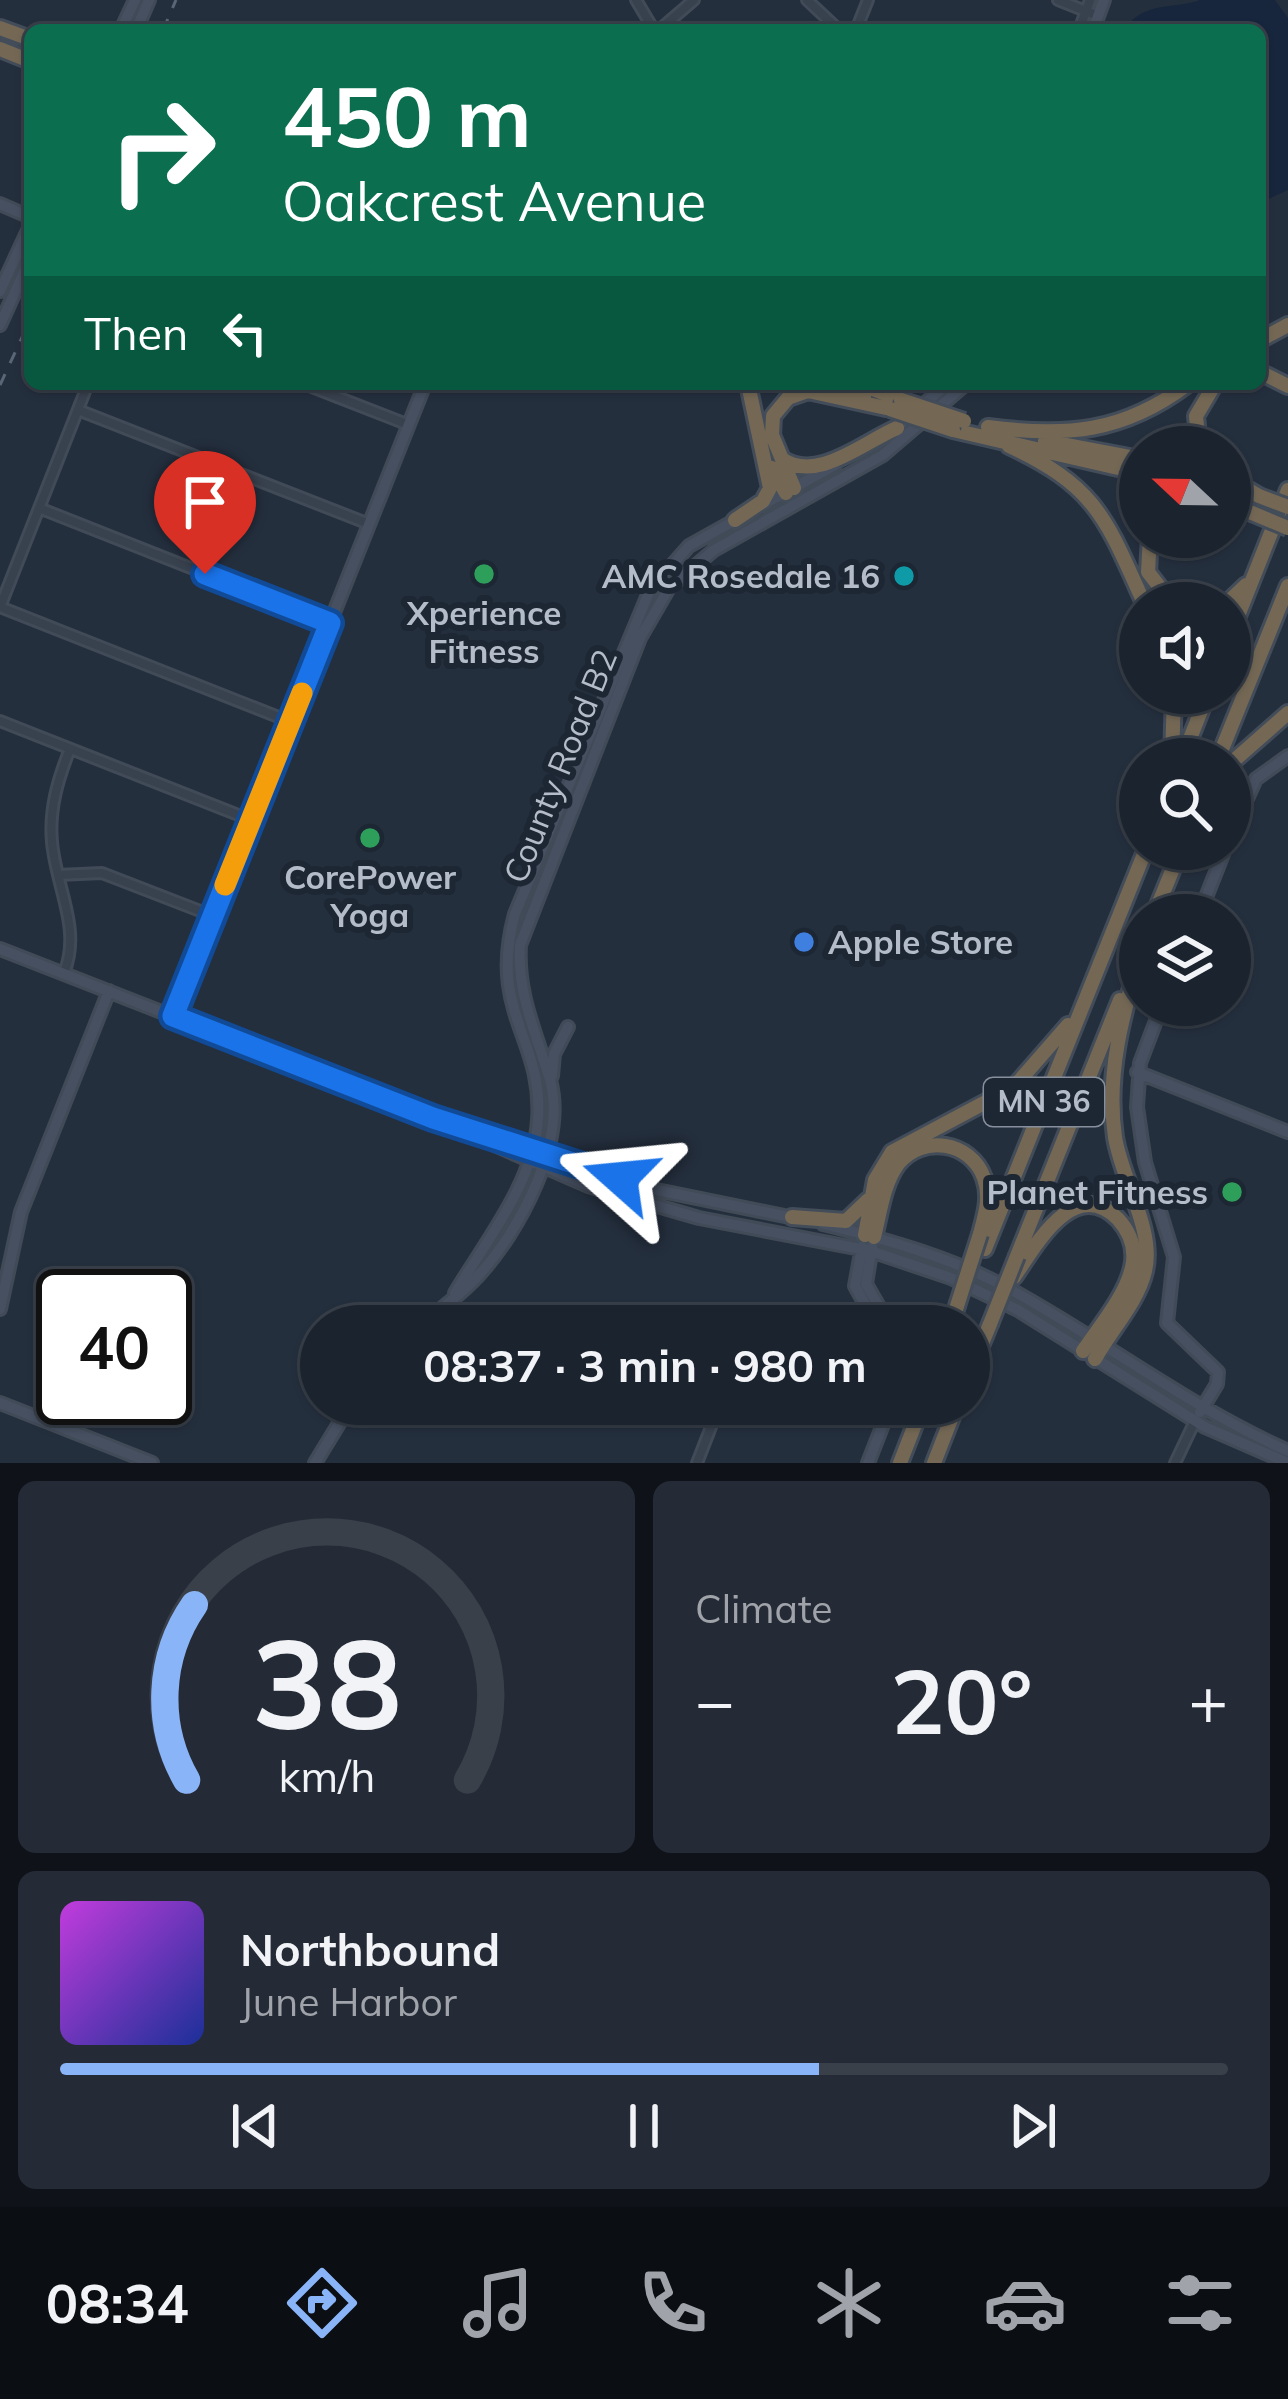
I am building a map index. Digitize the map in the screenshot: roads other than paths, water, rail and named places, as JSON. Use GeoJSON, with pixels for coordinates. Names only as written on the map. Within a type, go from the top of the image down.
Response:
{"type":"FeatureCollection","features":[{"type":"Feature","properties":{"kind":"highway"},"geometry":{"type":"LineString","coordinates":[[736,520],[763,501],[770,488],[749,390]]}},
{"type":"Feature","properties":{"kind":"highway"},"geometry":{"type":"LineString","coordinates":[[852,390],[958,425],[1050,465],[1083,491],[1111,529],[1135,582]]}},
{"type":"Feature","properties":{"kind":"highway"},"geometry":{"type":"LineString","coordinates":[[870,390],[892,403]]}},
{"type":"Feature","properties":{"kind":"highway"},"geometry":{"type":"LineString","coordinates":[[878,390],[892,403]]}},
{"type":"Feature","properties":{"kind":"highway"},"geometry":{"type":"LineString","coordinates":[[958,425],[1052,434],[1096,431],[1142,415],[1179,390]]}},
{"type":"Feature","properties":{"kind":"highway"},"geometry":{"type":"LineString","coordinates":[[1197,426],[1196,416],[1211,390]]}},
{"type":"Feature","properties":{"kind":"highway"},"geometry":{"type":"LineString","coordinates":[[794,498],[775,452],[773,416],[795,394],[808,391],[892,403]]}},
{"type":"Feature","properties":{"kind":"highway"},"geometry":{"type":"LineString","coordinates":[[988,427],[1119,455]]}},
{"type":"Feature","properties":{"kind":"highway"},"geometry":{"type":"LineString","coordinates":[[775,452],[796,468],[808,470],[897,428]]}},
{"type":"Feature","properties":{"kind":"highway"},"geometry":{"type":"LineString","coordinates":[[757,430],[794,498]]}},
{"type":"Feature","properties":{"kind":"highway"},"geometry":{"type":"LineString","coordinates":[[1010,446],[1119,469]]}},
{"type":"Feature","properties":{"kind":"highway"},"geometry":{"type":"LineString","coordinates":[[1250,582],[1288,490]]}},
{"type":"Feature","properties":{"kind":"highway"},"geometry":{"type":"LineString","coordinates":[[1083,491],[1124,582]]}},
{"type":"Feature","properties":{"kind":"highway"},"geometry":{"type":"LineString","coordinates":[[1251,492],[1288,507]]}},
{"type":"Feature","properties":{"kind":"highway"},"geometry":{"type":"LineString","coordinates":[[1251,513],[1288,528]]}},
{"type":"Feature","properties":{"kind":"highway"},"geometry":{"type":"LineString","coordinates":[[1247,582],[1252,577]]}},
{"type":"Feature","properties":{"kind":"highway"},"geometry":{"type":"LineString","coordinates":[[1226,738],[1288,586]]}},
{"type":"Feature","properties":{"kind":"highway"},"geometry":{"type":"LineString","coordinates":[[1251,746],[1288,713]]}},
{"type":"Feature","properties":{"kind":"highway","name":"MN 36"},"geometry":{"type":"LineString","coordinates":[[960,1305],[1137,870]]}},
{"type":"Feature","properties":{"kind":"highway"},"geometry":{"type":"LineString","coordinates":[[868,1243],[871,1196],[879,1169],[899,1145],[982,1107],[1030,1072],[1070,1022],[1102,956]]}},
{"type":"Feature","properties":{"kind":"highway","name":"MN 36"},"geometry":{"type":"LineString","coordinates":[[1021,1259],[1119,1008]]}},
{"type":"Feature","properties":{"kind":"highway"},"geometry":{"type":"LineString","coordinates":[[1092,1349],[1146,1268],[1146,1249],[1116,1142],[1112,1099],[1122,1026]]}},
{"type":"Feature","properties":{"kind":"highway"},"geometry":{"type":"LineString","coordinates":[[868,1243],[895,1169],[915,1150],[934,1145],[956,1148],[982,1172],[988,1203],[982,1241]]}},
{"type":"Feature","properties":{"kind":"highway"},"geometry":{"type":"LineString","coordinates":[[792,1217],[846,1221],[871,1196]]}},
{"type":"Feature","properties":{"kind":"highway"},"geometry":{"type":"LineString","coordinates":[[990,1322],[1004,1287],[1048,1226],[1071,1210],[1100,1209],[1122,1224],[1133,1244],[1132,1269],[1092,1349]]}},
{"type":"Feature","properties":{"kind":"highway"},"geometry":{"type":"LineString","coordinates":[[900,1463],[915,1425]]}},
{"type":"Feature","properties":{"kind":"highway"},"geometry":{"type":"LineString","coordinates":[[934,1463],[949,1425]]}},
{"type":"Feature","properties":{"kind":"street"},"geometry":{"type":"LineString","coordinates":[[664,24],[694,0]]}},
{"type":"Feature","properties":{"kind":"street"},"geometry":{"type":"LineString","coordinates":[[807,0],[833,24]]}},
{"type":"Feature","properties":{"kind":"street"},"geometry":{"type":"LineString","coordinates":[[1058,0],[1092,13]]}},
{"type":"Feature","properties":{"kind":"street"},"geometry":{"type":"LineString","coordinates":[[1090,0],[1093,24]]}},
{"type":"Feature","properties":{"kind":"street"},"geometry":{"type":"LineString","coordinates":[[1083,24],[1104,0]]}},
{"type":"Feature","properties":{"kind":"street"},"geometry":{"type":"LineString","coordinates":[[0,291],[24,235]]}},
{"type":"Feature","properties":{"kind":"street"},"geometry":{"type":"LineString","coordinates":[[0,325],[24,272]]}},
{"type":"Feature","properties":{"kind":"street"},"geometry":{"type":"LineString","coordinates":[[86,390],[0,607],[291,722]]}},
{"type":"Feature","properties":{"kind":"street"},"geometry":{"type":"LineString","coordinates":[[319,390],[409,425]]}},
{"type":"Feature","properties":{"kind":"street"},"geometry":{"type":"LineString","coordinates":[[173,1016],[423,390]]}},
{"type":"Feature","properties":{"kind":"street","name":"County Road B2"},"geometry":{"type":"LineString","coordinates":[[444,1305],[501,1247],[543,1160],[551,1085],[523,1004],[520,944],[622,666],[656,607],[689,567],[897,428],[940,390]]}},
{"type":"Feature","properties":{"kind":"street","name":"County Road B2"},"geometry":{"type":"LineString","coordinates":[[453,1296],[502,1218],[530,1154],[537,1089],[507,999],[506,950],[663,572],[689,546],[736,520],[883,455],[959,390]]}},
{"type":"Feature","properties":{"kind":"street"},"geometry":{"type":"LineString","coordinates":[[78,410],[369,524]]}},
{"type":"Feature","properties":{"kind":"street"},"geometry":{"type":"LineString","coordinates":[[39,508],[330,623]]}},
{"type":"Feature","properties":{"kind":"street"},"geometry":{"type":"LineString","coordinates":[[0,721],[251,820]]}},
{"type":"Feature","properties":{"kind":"street"},"geometry":{"type":"LineString","coordinates":[[64,974],[72,943],[51,818],[70,749]]}},
{"type":"Feature","properties":{"kind":"street"},"geometry":{"type":"LineString","coordinates":[[1251,790],[1256,779],[1288,756]]}},
{"type":"Feature","properties":{"kind":"street"},"geometry":{"type":"LineString","coordinates":[[58,875],[102,873],[213,916]]}},
{"type":"Feature","properties":{"kind":"street"},"geometry":{"type":"LineString","coordinates":[[0,949],[678,1213],[868,1243]]}},
{"type":"Feature","properties":{"kind":"street"},"geometry":{"type":"LineString","coordinates":[[0,1309],[21,1211],[109,991]]}},
{"type":"Feature","properties":{"kind":"street"},"geometry":{"type":"LineString","coordinates":[[1154,1026],[1137,1072],[1141,1144],[1174,1257],[1168,1323],[1218,1372],[1175,1463]]}},
{"type":"Feature","properties":{"kind":"street"},"geometry":{"type":"LineString","coordinates":[[551,1085],[554,1054],[568,1027]]}},
{"type":"Feature","properties":{"kind":"street"},"geometry":{"type":"LineString","coordinates":[[1137,1072],[1288,1132]]}},
{"type":"Feature","properties":{"kind":"street"},"geometry":{"type":"LineString","coordinates":[[543,1160],[657,1190],[792,1217],[1015,1292],[1195,1421],[1288,1462]]}},
{"type":"Feature","properties":{"kind":"street"},"geometry":{"type":"LineString","coordinates":[[865,1305],[855,1286],[868,1243]]}},
{"type":"Feature","properties":{"kind":"street"},"geometry":{"type":"LineString","coordinates":[[868,1243],[868,1290],[877,1305]]}},
{"type":"Feature","properties":{"kind":"street"},"geometry":{"type":"LineString","coordinates":[[1092,1349],[1288,1451]]}},
{"type":"Feature","properties":{"kind":"street"},"geometry":{"type":"LineString","coordinates":[[0,1403],[152,1463]]}},
{"type":"Feature","properties":{"kind":"street"},"geometry":{"type":"LineString","coordinates":[[315,1463],[338,1425]]}},
{"type":"Feature","properties":{"kind":"street"},"geometry":{"type":"LineString","coordinates":[[697,1463],[712,1425]]}},
{"type":"Feature","properties":{"kind":"street"},"geometry":{"type":"LineString","coordinates":[[868,1463],[883,1425]]}},
{"type":"Feature","properties":{"kind":"water"},"geometry":{"type":"Polygon","coordinates":[[[1200,0],[1275,0],[1288,18],[1288,190],[1266,200],[1266,24],[1129,24],[1150,10],[1200,0]]]}},
{"type":"Feature","properties":{"kind":"railway"},"geometry":{"type":"LineString","coordinates":[[166,24],[176,0]]}},
{"type":"Feature","properties":{"kind":"railway"},"geometry":{"type":"LineString","coordinates":[[0,385],[24,333]]}},
{"type":"Feature","properties":{"kind":"place","name":"Xperience Fitness"},"geometry":{"type":"Point","coordinates":[484,574]}},
{"type":"Feature","properties":{"kind":"place","name":"AMC Rosedale 16"},"geometry":{"type":"Point","coordinates":[904,576]}},
{"type":"Feature","properties":{"kind":"place","name":"CorePower Yoga"},"geometry":{"type":"Point","coordinates":[370,838]}},
{"type":"Feature","properties":{"kind":"place","name":"Apple Store"},"geometry":{"type":"Point","coordinates":[804,942]}},
{"type":"Feature","properties":{"kind":"place","name":"Planet Fitness"},"geometry":{"type":"Point","coordinates":[1232,1192]}}]}
